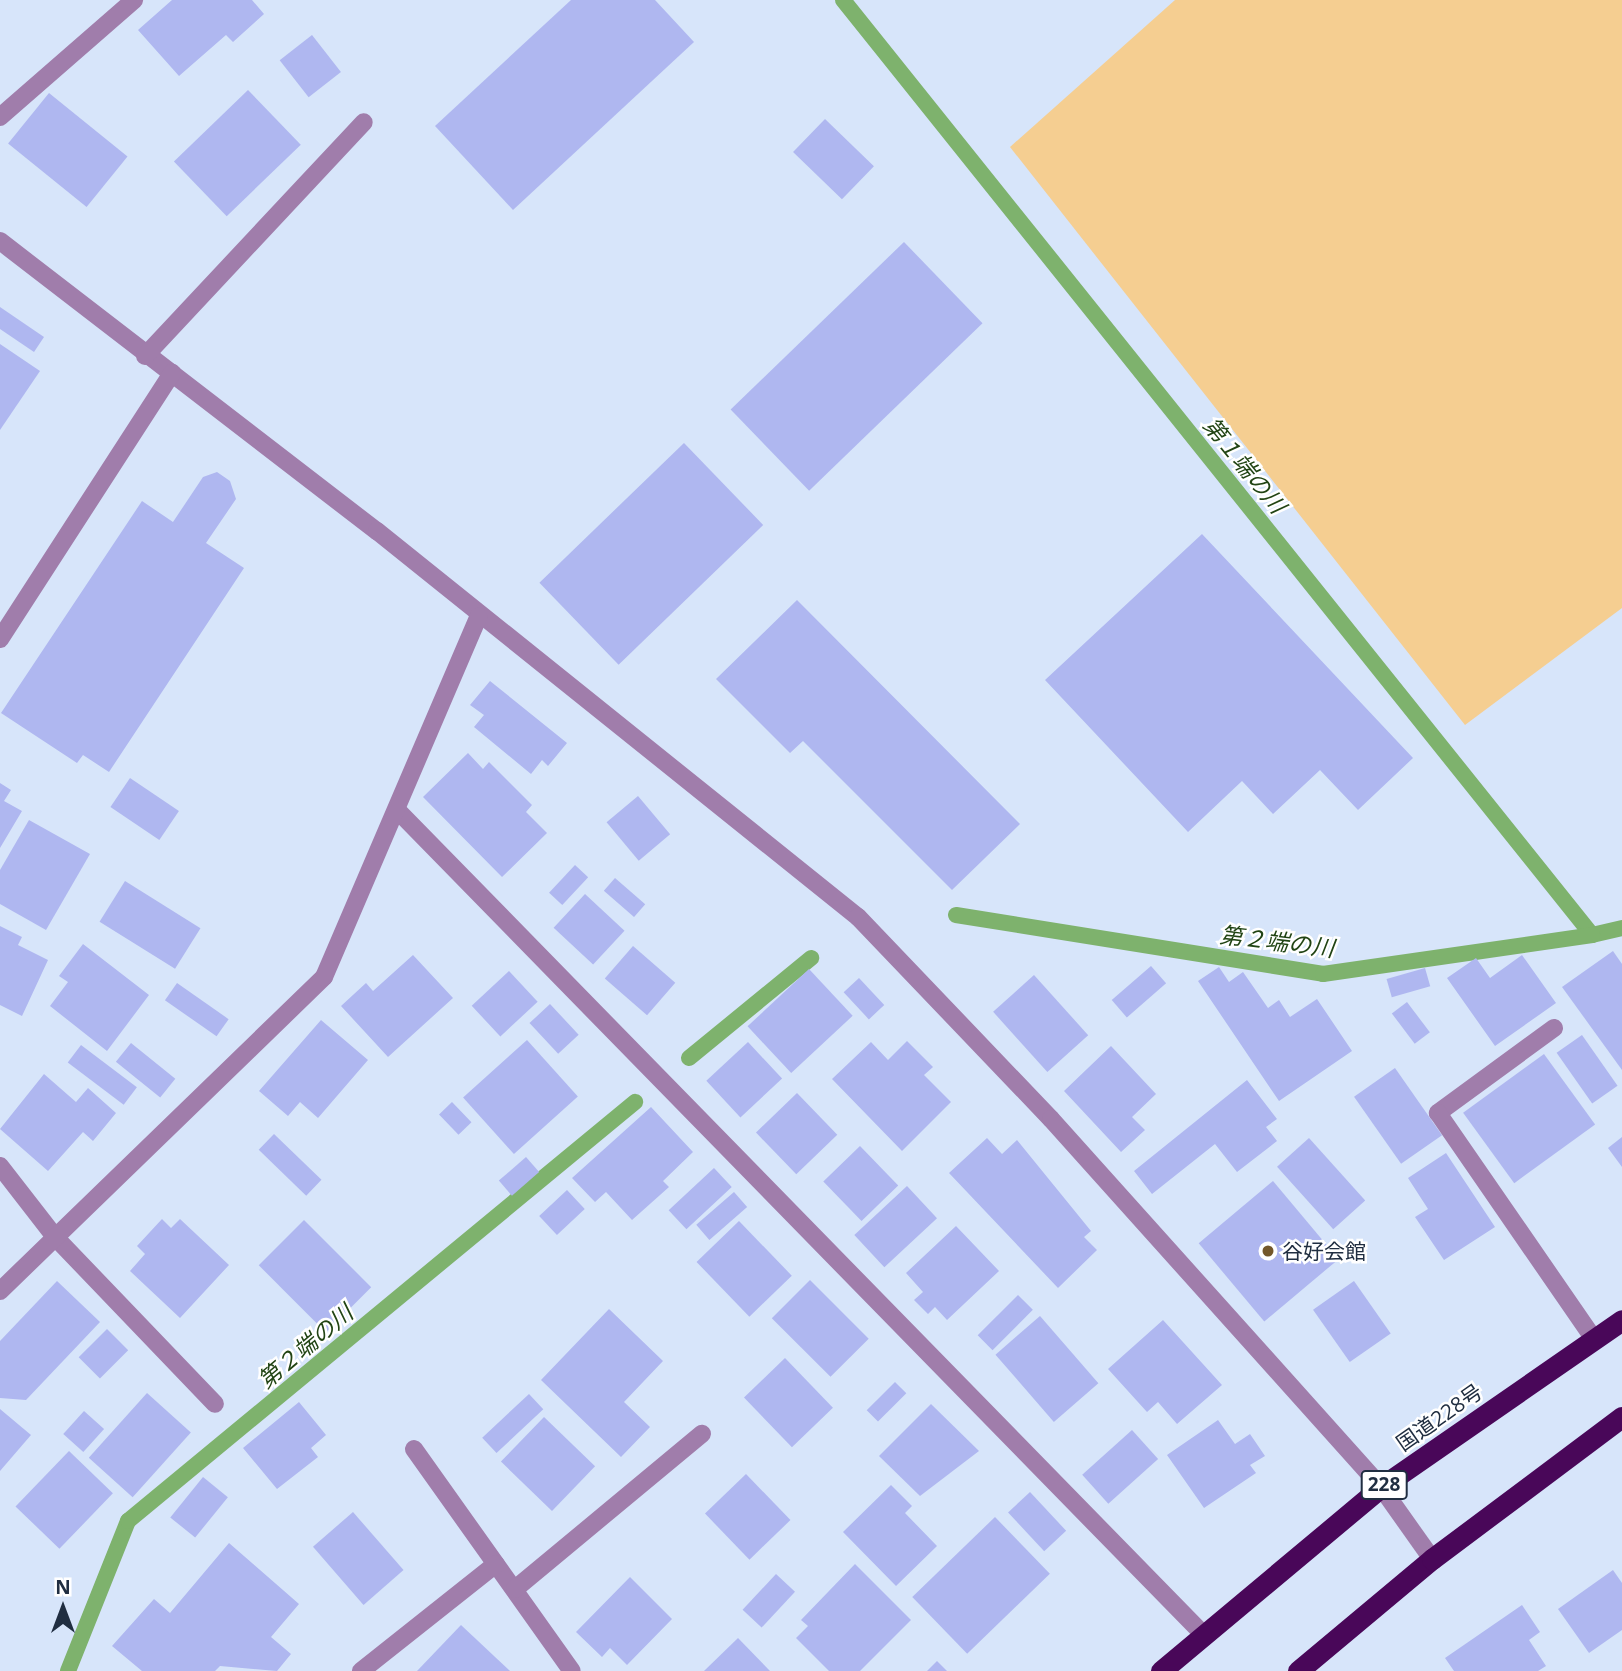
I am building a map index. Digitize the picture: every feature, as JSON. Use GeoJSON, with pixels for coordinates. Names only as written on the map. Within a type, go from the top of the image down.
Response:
{"type":"FeatureCollection","features":[{"type":"Feature","properties":{"kind":"highway","name":"国道228号"},"geometry":{"type":"LineString","coordinates":[[1161,1671],[1202,1633],[1381,1487],[1622,1320]]}},
{"type":"Feature","properties":{"kind":"highway"},"geometry":{"type":"LineString","coordinates":[[1298,1671],[1432,1559],[1622,1417]]}},
{"type":"Feature","properties":{"kind":"street"},"geometry":{"type":"LineString","coordinates":[[0,117],[134,0]]}},
{"type":"Feature","properties":{"kind":"street"},"geometry":{"type":"LineString","coordinates":[[145,356],[364,122]]}},
{"type":"Feature","properties":{"kind":"street"},"geometry":{"type":"LineString","coordinates":[[0,241],[145,356],[172,373],[858,917],[1051,1119],[1381,1487],[1432,1559]]}},
{"type":"Feature","properties":{"kind":"street"},"geometry":{"type":"LineString","coordinates":[[0,639],[172,373]]}},
{"type":"Feature","properties":{"kind":"street"},"geometry":{"type":"LineString","coordinates":[[0,1292],[324,977],[400,813],[478,617]]}},
{"type":"Feature","properties":{"kind":"street"},"geometry":{"type":"LineString","coordinates":[[400,813],[1202,1633]]}},
{"type":"Feature","properties":{"kind":"street"},"geometry":{"type":"LineString","coordinates":[[1553,1028],[1438,1113],[1594,1339]]}},
{"type":"Feature","properties":{"kind":"street"},"geometry":{"type":"LineString","coordinates":[[0,1166],[55,1237],[215,1404]]}},
{"type":"Feature","properties":{"kind":"street"},"geometry":{"type":"LineString","coordinates":[[515,1589],[702,1434]]}},
{"type":"Feature","properties":{"kind":"street"},"geometry":{"type":"LineString","coordinates":[[414,1449],[572,1671]]}},
{"type":"Feature","properties":{"kind":"street"},"geometry":{"type":"LineString","coordinates":[[361,1671],[496,1564]]}},
{"type":"Feature","properties":{"kind":"shaded area"},"geometry":{"type":"Polygon","coordinates":[[[1175,0],[1622,0],[1622,608],[1465,725],[1010,147],[1175,0]]]}},
{"type":"Feature","properties":{"kind":"building"},"geometry":{"type":"Polygon","coordinates":[[[172,0],[252,0],[264,14],[233,42],[226,35],[179,76],[138,30],[172,0]]]}},
{"type":"Feature","properties":{"kind":"building"},"geometry":{"type":"Polygon","coordinates":[[[571,0],[655,0],[694,42],[513,210],[435,126],[571,0]]]}},
{"type":"Feature","properties":{"kind":"building"},"geometry":{"type":"Polygon","coordinates":[[[312,35],[341,72],[309,97],[280,60],[312,35]]]}},
{"type":"Feature","properties":{"kind":"building"},"geometry":{"type":"Polygon","coordinates":[[[248,90],[301,145],[227,216],[174,162],[248,90]]]}},
{"type":"Feature","properties":{"kind":"building"},"geometry":{"type":"Polygon","coordinates":[[[49,93],[127,157],[87,207],[8,144],[49,93]]]}},
{"type":"Feature","properties":{"kind":"building"},"geometry":{"type":"Polygon","coordinates":[[[825,119],[874,166],[842,199],[793,152],[825,119]]]}},
{"type":"Feature","properties":{"kind":"building"},"geometry":{"type":"Polygon","coordinates":[[[904,242],[982,323],[809,491],[731,409],[904,242]]]}},
{"type":"Feature","properties":{"kind":"building"},"geometry":{"type":"Polygon","coordinates":[[[0,307],[44,337],[34,352],[0,329],[0,307]]]}},
{"type":"Feature","properties":{"kind":"building"},"geometry":{"type":"Polygon","coordinates":[[[0,344],[40,371],[0,430],[0,344]]]}},
{"type":"Feature","properties":{"kind":"building"},"geometry":{"type":"Polygon","coordinates":[[[684,443],[763,525],[619,665],[539,583],[684,443]]]}},
{"type":"Feature","properties":{"kind":"building"},"geometry":{"type":"Polygon","coordinates":[[[217,472],[230,481],[236,499],[206,543],[244,568],[109,772],[83,755],[77,763],[1,713],[142,501],[173,522],[203,477],[217,472]]]}},
{"type":"Feature","properties":{"kind":"building"},"geometry":{"type":"Polygon","coordinates":[[[1202,534],[1413,758],[1358,810],[1320,770],[1273,814],[1242,781],[1188,832],[1045,680],[1202,534]]]}},
{"type":"Feature","properties":{"kind":"building"},"geometry":{"type":"Polygon","coordinates":[[[797,600],[1020,824],[952,890],[803,741],[790,753],[716,679],[797,600]]]}},
{"type":"Feature","properties":{"kind":"building"},"geometry":{"type":"Polygon","coordinates":[[[490,681],[567,743],[548,766],[542,760],[531,774],[474,727],[484,715],[470,705],[490,681]]]}},
{"type":"Feature","properties":{"kind":"building"},"geometry":{"type":"Polygon","coordinates":[[[468,753],[483,769],[489,762],[532,805],[526,812],[547,833],[502,877],[423,797],[468,753]]]}},
{"type":"Feature","properties":{"kind":"building"},"geometry":{"type":"Polygon","coordinates":[[[130,778],[179,811],[159,840],[110,807],[130,778]]]}},
{"type":"Feature","properties":{"kind":"building"},"geometry":{"type":"Polygon","coordinates":[[[0,783],[11,790],[4,801],[22,811],[0,848],[0,783]]]}},
{"type":"Feature","properties":{"kind":"building"},"geometry":{"type":"Polygon","coordinates":[[[638,796],[670,834],[639,861],[607,822],[638,796]]]}},
{"type":"Feature","properties":{"kind":"building"},"geometry":{"type":"Polygon","coordinates":[[[29,820],[90,854],[46,930],[0,904],[0,870],[29,820]]]}},
{"type":"Feature","properties":{"kind":"building"},"geometry":{"type":"Polygon","coordinates":[[[575,865],[588,877],[562,905],[549,893],[575,865]]]}},
{"type":"Feature","properties":{"kind":"building"},"geometry":{"type":"Polygon","coordinates":[[[615,878],[645,904],[634,917],[604,891],[615,878]]]}},
{"type":"Feature","properties":{"kind":"building"},"geometry":{"type":"Polygon","coordinates":[[[125,881],[200,928],[175,969],[100,922],[125,881]]]}},
{"type":"Feature","properties":{"kind":"building"},"geometry":{"type":"Polygon","coordinates":[[[585,894],[624,931],[593,964],[554,928],[585,894]]]}},
{"type":"Feature","properties":{"kind":"building"},"geometry":{"type":"Polygon","coordinates":[[[0,926],[22,937],[18,945],[48,960],[22,1016],[0,1005],[0,926]]]}},
{"type":"Feature","properties":{"kind":"building"},"geometry":{"type":"Polygon","coordinates":[[[83,944],[149,995],[107,1051],[50,1006],[68,982],[59,976],[83,944]]]}},
{"type":"Feature","properties":{"kind":"building"},"geometry":{"type":"Polygon","coordinates":[[[633,946],[675,983],[647,1015],[605,978],[633,946]]]}},
{"type":"Feature","properties":{"kind":"building"},"geometry":{"type":"Polygon","coordinates":[[[1613,951],[1622,964],[1622,1070],[1562,987],[1613,951]]]}},
{"type":"Feature","properties":{"kind":"building"},"geometry":{"type":"Polygon","coordinates":[[[413,955],[453,998],[388,1057],[341,1006],[366,983],[373,991],[413,955]]]}},
{"type":"Feature","properties":{"kind":"building"},"geometry":{"type":"Polygon","coordinates":[[[1522,955],[1556,1003],[1495,1046],[1447,978],[1476,958],[1490,978],[1522,955]]]}},
{"type":"Feature","properties":{"kind":"building"},"geometry":{"type":"Polygon","coordinates":[[[1151,966],[1166,983],[1127,1017],[1112,1000],[1151,966]]]}},
{"type":"Feature","properties":{"kind":"building"},"geometry":{"type":"Polygon","coordinates":[[[1219,967],[1229,982],[1243,972],[1268,1008],[1279,1000],[1290,1017],[1317,999],[1352,1051],[1279,1101],[1198,981],[1219,967]]]}},
{"type":"Feature","properties":{"kind":"building"},"geometry":{"type":"Polygon","coordinates":[[[1425,968],[1430,986],[1392,997],[1387,979],[1425,968]]]}},
{"type":"Feature","properties":{"kind":"building"},"geometry":{"type":"Polygon","coordinates":[[[809,969],[853,1016],[791,1073],[748,1026],[809,969]]]}},
{"type":"Feature","properties":{"kind":"building"},"geometry":{"type":"Polygon","coordinates":[[[509,971],[538,1002],[500,1036],[472,1006],[509,971]]]}},
{"type":"Feature","properties":{"kind":"building"},"geometry":{"type":"Polygon","coordinates":[[[1034,975],[1088,1035],[1047,1072],[993,1012],[1034,975]]]}},
{"type":"Feature","properties":{"kind":"building"},"geometry":{"type":"Polygon","coordinates":[[[859,978],[884,1005],[869,1019],[844,992],[859,978]]]}},
{"type":"Feature","properties":{"kind":"building"},"geometry":{"type":"Polygon","coordinates":[[[177,983],[229,1019],[217,1036],[165,1000],[177,983]]]}},
{"type":"Feature","properties":{"kind":"building"},"geometry":{"type":"Polygon","coordinates":[[[1407,1002],[1430,1032],[1415,1044],[1392,1013],[1407,1002]]]}},
{"type":"Feature","properties":{"kind":"building"},"geometry":{"type":"Polygon","coordinates":[[[550,1004],[579,1035],[558,1054],[530,1023],[550,1004]]]}},
{"type":"Feature","properties":{"kind":"building"},"geometry":{"type":"Polygon","coordinates":[[[321,1020],[368,1060],[318,1118],[300,1102],[288,1116],[259,1091],[321,1020]]]}},
{"type":"Feature","properties":{"kind":"building"},"geometry":{"type":"Polygon","coordinates":[[[1582,1035],[1618,1086],[1592,1104],[1557,1053],[1582,1035]]]}},
{"type":"Feature","properties":{"kind":"building"},"geometry":{"type":"Polygon","coordinates":[[[527,1040],[578,1096],[514,1154],[463,1098],[527,1040]]]}},
{"type":"Feature","properties":{"kind":"building"},"geometry":{"type":"Polygon","coordinates":[[[907,1041],[933,1067],[924,1075],[951,1102],[902,1151],[832,1079],[871,1042],[888,1060],[907,1041]]]}},
{"type":"Feature","properties":{"kind":"building"},"geometry":{"type":"Polygon","coordinates":[[[748,1042],[782,1079],[740,1117],[706,1081],[748,1042]]]}},
{"type":"Feature","properties":{"kind":"building"},"geometry":{"type":"Polygon","coordinates":[[[131,1043],[175,1079],[160,1098],[116,1062],[131,1043]]]}},
{"type":"Feature","properties":{"kind":"building"},"geometry":{"type":"Polygon","coordinates":[[[81,1045],[137,1087],[124,1105],[68,1063],[81,1045]]]}},
{"type":"Feature","properties":{"kind":"building"},"geometry":{"type":"Polygon","coordinates":[[[1111,1046],[1156,1094],[1132,1117],[1145,1130],[1121,1152],[1064,1091],[1111,1046]]]}},
{"type":"Feature","properties":{"kind":"building"},"geometry":{"type":"Polygon","coordinates":[[[1544,1054],[1595,1124],[1514,1183],[1463,1113],[1544,1054]]]}},
{"type":"Feature","properties":{"kind":"building"},"geometry":{"type":"Polygon","coordinates":[[[1395,1068],[1442,1135],[1401,1164],[1354,1097],[1395,1068]]]}},
{"type":"Feature","properties":{"kind":"building"},"geometry":{"type":"Polygon","coordinates":[[[44,1074],[76,1102],[88,1088],[116,1113],[93,1141],[83,1132],[48,1171],[0,1129],[44,1074]]]}},
{"type":"Feature","properties":{"kind":"building"},"geometry":{"type":"Polygon","coordinates":[[[1247,1080],[1277,1119],[1266,1127],[1277,1141],[1237,1172],[1215,1144],[1152,1194],[1134,1171],[1247,1080]]]}},
{"type":"Feature","properties":{"kind":"building"},"geometry":{"type":"Polygon","coordinates":[[[797,1093],[837,1135],[796,1174],[756,1133],[797,1093]]]}},
{"type":"Feature","properties":{"kind":"building"},"geometry":{"type":"Polygon","coordinates":[[[452,1102],[471,1122],[459,1135],[439,1115],[452,1102]]]}},
{"type":"Feature","properties":{"kind":"building"},"geometry":{"type":"Polygon","coordinates":[[[651,1107],[693,1152],[663,1181],[669,1187],[632,1220],[606,1192],[595,1202],[572,1178],[651,1107]]]}},
{"type":"Feature","properties":{"kind":"building"},"geometry":{"type":"Polygon","coordinates":[[[274,1134],[321,1180],[306,1196],[259,1150],[274,1134]]]}},
{"type":"Feature","properties":{"kind":"building"},"geometry":{"type":"Polygon","coordinates":[[[1622,1137],[1622,1167],[1608,1148],[1622,1137]]]}},
{"type":"Feature","properties":{"kind":"building"},"geometry":{"type":"Polygon","coordinates":[[[987,1138],[1002,1154],[1017,1140],[1091,1231],[1084,1237],[1097,1250],[1058,1288],[949,1173],[987,1138]]]}},
{"type":"Feature","properties":{"kind":"building"},"geometry":{"type":"Polygon","coordinates":[[[1309,1138],[1365,1200],[1333,1229],[1277,1167],[1309,1138]]]}},
{"type":"Feature","properties":{"kind":"building"},"geometry":{"type":"Polygon","coordinates":[[[860,1146],[898,1186],[862,1221],[823,1181],[860,1146]]]}},
{"type":"Feature","properties":{"kind":"building"},"geometry":{"type":"Polygon","coordinates":[[[1446,1153],[1495,1227],[1444,1260],[1415,1217],[1428,1209],[1408,1178],[1446,1153]]]}},
{"type":"Feature","properties":{"kind":"building"},"geometry":{"type":"Polygon","coordinates":[[[526,1157],[539,1172],[512,1196],[499,1181],[526,1157]]]}},
{"type":"Feature","properties":{"kind":"building"},"geometry":{"type":"Polygon","coordinates":[[[714,1168],[732,1187],[686,1229],[669,1210],[714,1168]]]}},
{"type":"Feature","properties":{"kind":"building","name":"谷好会館"},"geometry":{"type":"Polygon","coordinates":[[[1273,1181],[1339,1259],[1264,1321],[1199,1243],[1273,1181]]]}},
{"type":"Feature","properties":{"kind":"building"},"geometry":{"type":"Polygon","coordinates":[[[907,1186],[937,1218],[884,1267],[854,1235],[907,1186]]]}},
{"type":"Feature","properties":{"kind":"building"},"geometry":{"type":"Polygon","coordinates":[[[567,1190],[585,1209],[557,1235],[539,1216],[567,1190]]]}},
{"type":"Feature","properties":{"kind":"building"},"geometry":{"type":"Polygon","coordinates":[[[734,1192],[747,1207],[709,1240],[696,1225],[734,1192]]]}},
{"type":"Feature","properties":{"kind":"building"},"geometry":{"type":"Polygon","coordinates":[[[162,1219],[171,1228],[180,1219],[229,1265],[180,1318],[130,1271],[145,1254],[137,1246],[162,1219]]]}},
{"type":"Feature","properties":{"kind":"building"},"geometry":{"type":"Polygon","coordinates":[[[304,1220],[371,1287],[326,1332],[259,1265],[304,1220]]]}},
{"type":"Feature","properties":{"kind":"building"},"geometry":{"type":"Polygon","coordinates":[[[739,1221],[792,1276],[749,1317],[697,1262],[739,1221]]]}},
{"type":"Feature","properties":{"kind":"building"},"geometry":{"type":"Polygon","coordinates":[[[956,1226],[999,1271],[947,1320],[935,1307],[928,1314],[914,1300],[923,1292],[906,1273],[956,1226]]]}},
{"type":"Feature","properties":{"kind":"building"},"geometry":{"type":"Polygon","coordinates":[[[810,1280],[869,1339],[831,1377],[772,1318],[810,1280]]]}},
{"type":"Feature","properties":{"kind":"building"},"geometry":{"type":"Polygon","coordinates":[[[57,1281],[100,1322],[26,1400],[0,1398],[0,1341],[57,1281]]]}},
{"type":"Feature","properties":{"kind":"building"},"geometry":{"type":"Polygon","coordinates":[[[1354,1281],[1391,1333],[1350,1362],[1313,1310],[1354,1281]]]}},
{"type":"Feature","properties":{"kind":"building"},"geometry":{"type":"Polygon","coordinates":[[[1018,1295],[1033,1310],[993,1350],[978,1335],[1018,1295]]]}},
{"type":"Feature","properties":{"kind":"building"},"geometry":{"type":"Polygon","coordinates":[[[609,1309],[663,1361],[624,1402],[650,1427],[621,1457],[541,1380],[609,1309]]]}},
{"type":"Feature","properties":{"kind":"building"},"geometry":{"type":"Polygon","coordinates":[[[1040,1316],[1098,1383],[1054,1422],[995,1355],[1040,1316]]]}},
{"type":"Feature","properties":{"kind":"building"},"geometry":{"type":"Polygon","coordinates":[[[1163,1320],[1222,1385],[1177,1424],[1158,1402],[1147,1412],[1108,1369],[1163,1320]]]}},
{"type":"Feature","properties":{"kind":"building"},"geometry":{"type":"Polygon","coordinates":[[[107,1329],[128,1350],[100,1378],[79,1357],[107,1329]]]}},
{"type":"Feature","properties":{"kind":"building"},"geometry":{"type":"Polygon","coordinates":[[[785,1358],[833,1408],[792,1447],[744,1398],[785,1358]]]}},
{"type":"Feature","properties":{"kind":"building"},"geometry":{"type":"Polygon","coordinates":[[[895,1382],[906,1393],[878,1422],[867,1410],[895,1382]]]}},
{"type":"Feature","properties":{"kind":"building"},"geometry":{"type":"Polygon","coordinates":[[[147,1393],[191,1432],[133,1497],[89,1458],[147,1393]]]}},
{"type":"Feature","properties":{"kind":"building"},"geometry":{"type":"Polygon","coordinates":[[[529,1394],[543,1409],[497,1453],[482,1438],[529,1394]]]}},
{"type":"Feature","properties":{"kind":"building"},"geometry":{"type":"Polygon","coordinates":[[[299,1402],[326,1435],[311,1448],[318,1457],[277,1489],[243,1448],[299,1402]]]}},
{"type":"Feature","properties":{"kind":"building"},"geometry":{"type":"Polygon","coordinates":[[[931,1404],[979,1451],[920,1496],[879,1456],[931,1404]]]}},
{"type":"Feature","properties":{"kind":"building"},"geometry":{"type":"Polygon","coordinates":[[[0,1409],[31,1435],[0,1471],[0,1409]]]}},
{"type":"Feature","properties":{"kind":"building"},"geometry":{"type":"Polygon","coordinates":[[[84,1411],[104,1429],[83,1452],[63,1434],[84,1411]]]}},
{"type":"Feature","properties":{"kind":"building"},"geometry":{"type":"Polygon","coordinates":[[[544,1417],[595,1466],[552,1511],[501,1462],[544,1417]]]}},
{"type":"Feature","properties":{"kind":"building"},"geometry":{"type":"Polygon","coordinates":[[[1218,1420],[1235,1444],[1250,1434],[1265,1456],[1250,1465],[1256,1473],[1204,1508],[1167,1455],[1218,1420]]]}},
{"type":"Feature","properties":{"kind":"building"},"geometry":{"type":"Polygon","coordinates":[[[1132,1430],[1158,1459],[1108,1504],[1082,1475],[1132,1430]]]}},
{"type":"Feature","properties":{"kind":"building"},"geometry":{"type":"Polygon","coordinates":[[[69,1451],[113,1493],[59,1549],[16,1506],[69,1451]]]}},
{"type":"Feature","properties":{"kind":"building"},"geometry":{"type":"Polygon","coordinates":[[[746,1474],[790,1520],[749,1560],[705,1514],[746,1474]]]}},
{"type":"Feature","properties":{"kind":"building"},"geometry":{"type":"Polygon","coordinates":[[[203,1477],[228,1497],[195,1538],[170,1517],[203,1477]]]}},
{"type":"Feature","properties":{"kind":"building"},"geometry":{"type":"Polygon","coordinates":[[[891,1485],[912,1506],[905,1513],[937,1546],[896,1586],[843,1532],[891,1485]]]}},
{"type":"Feature","properties":{"kind":"building"},"geometry":{"type":"Polygon","coordinates":[[[1030,1492],[1066,1531],[1044,1551],[1008,1512],[1030,1492]]]}},
{"type":"Feature","properties":{"kind":"building"},"geometry":{"type":"Polygon","coordinates":[[[353,1512],[404,1570],[364,1605],[313,1547],[353,1512]]]}},
{"type":"Feature","properties":{"kind":"building"},"geometry":{"type":"Polygon","coordinates":[[[995,1517],[1050,1574],[967,1654],[912,1597],[995,1517]]]}},
{"type":"Feature","properties":{"kind":"building"},"geometry":{"type":"Polygon","coordinates":[[[229,1543],[299,1604],[271,1637],[291,1654],[277,1671],[220,1666],[215,1671],[142,1671],[112,1646],[154,1599],[170,1613],[229,1543]]]}},
{"type":"Feature","properties":{"kind":"building"},"geometry":{"type":"Polygon","coordinates":[[[855,1564],[911,1620],[860,1671],[829,1671],[796,1638],[808,1626],[801,1620],[855,1564]]]}},
{"type":"Feature","properties":{"kind":"building"},"geometry":{"type":"Polygon","coordinates":[[[1613,1570],[1622,1583],[1622,1630],[1589,1653],[1558,1609],[1613,1570]]]}},
{"type":"Feature","properties":{"kind":"building"},"geometry":{"type":"Polygon","coordinates":[[[776,1574],[795,1592],[762,1628],[743,1610],[776,1574]]]}},
{"type":"Feature","properties":{"kind":"building"},"geometry":{"type":"Polygon","coordinates":[[[630,1577],[672,1619],[627,1665],[610,1648],[602,1657],[576,1632],[630,1577]]]}},
{"type":"Feature","properties":{"kind":"building"},"geometry":{"type":"Polygon","coordinates":[[[1522,1605],[1540,1632],[1529,1640],[1546,1666],[1538,1671],[1454,1671],[1445,1658],[1522,1605]]]}},
{"type":"Feature","properties":{"kind":"building"},"geometry":{"type":"Polygon","coordinates":[[[461,1625],[510,1671],[417,1671],[461,1625]]]}},
{"type":"Feature","properties":{"kind":"building"},"geometry":{"type":"Polygon","coordinates":[[[738,1638],[770,1671],[704,1671],[738,1638]]]}},
{"type":"Feature","properties":{"kind":"building"},"geometry":{"type":"Polygon","coordinates":[[[937,1661],[947,1671],[927,1671],[937,1661]]]}},
{"type":"Feature","properties":{"kind":"waterway","name":"第１端の川"},"geometry":{"type":"LineString","coordinates":[[843,0],[1592,935],[1622,928]]}},
{"type":"Feature","properties":{"kind":"waterway","name":"第２端の川"},"geometry":{"type":"LineString","coordinates":[[956,915],[1323,974],[1592,935]]}},
{"type":"Feature","properties":{"kind":"waterway","name":"第２端の川"},"geometry":{"type":"LineString","coordinates":[[689,1058],[811,958]]}},
{"type":"Feature","properties":{"kind":"waterway","name":"第２端の川"},"geometry":{"type":"LineString","coordinates":[[68,1671],[128,1521],[635,1102]]}},
{"type":"Feature","properties":{"kind":"place","name":"谷好会館"},"geometry":{"type":"Point","coordinates":[1268,1251]}}]}
